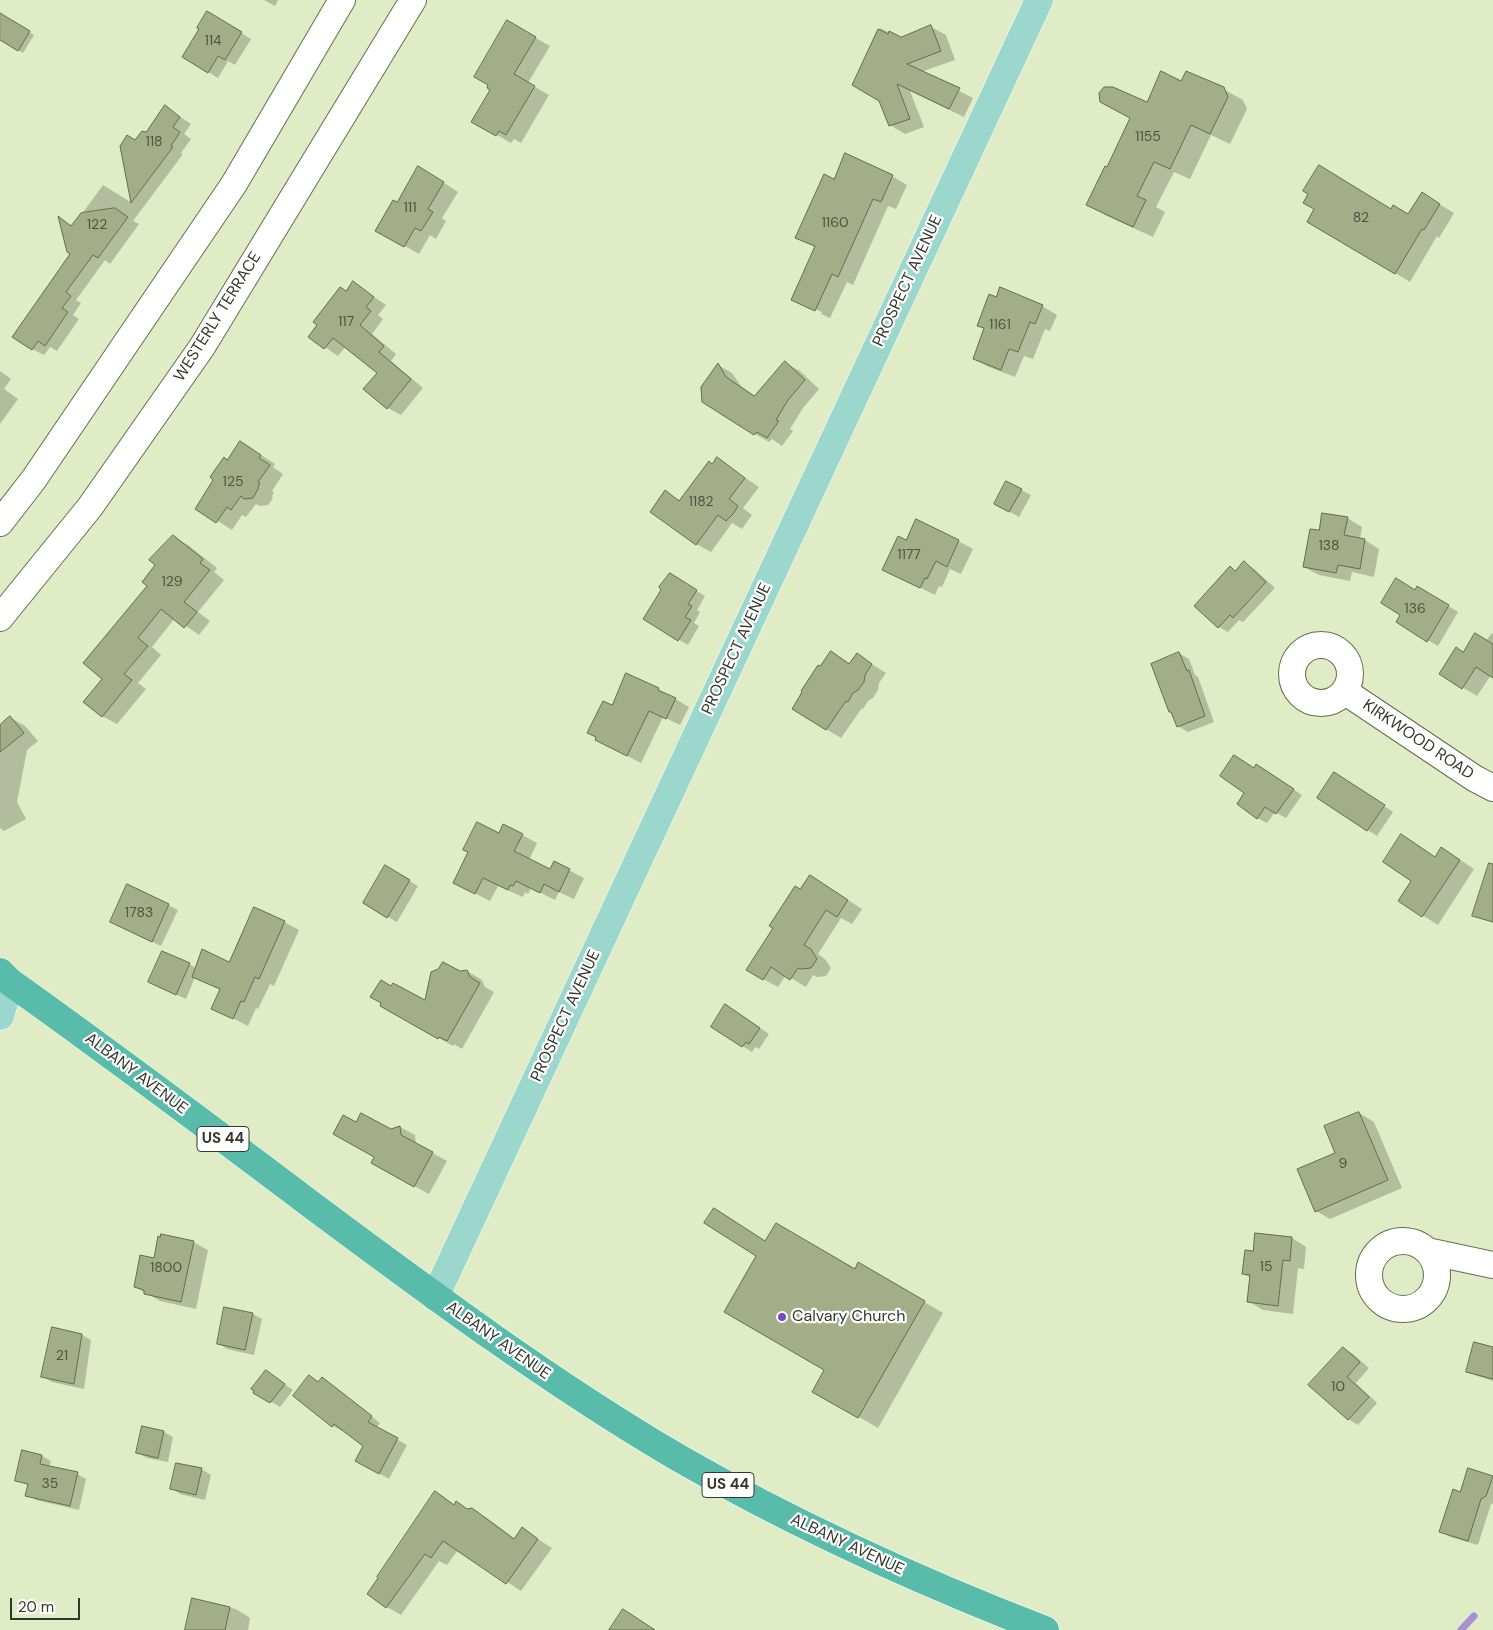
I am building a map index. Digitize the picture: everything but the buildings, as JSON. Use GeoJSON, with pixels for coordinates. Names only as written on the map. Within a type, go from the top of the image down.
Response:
{"type":"FeatureCollection","features":[{"type":"Feature","properties":{"kind":"highway","name":"ALBANY AVENUE"},"geometry":{"type":"LineString","coordinates":[[5,977],[436,1297],[521,1357],[677,1457],[780,1514],[894,1568],[979,1605],[1045,1630]]}},
{"type":"Feature","properties":{"kind":"main road","name":"PROSPECT AVENUE"},"geometry":{"type":"LineString","coordinates":[[436,1297],[1039,0]]}},
{"type":"Feature","properties":{"kind":"main road"},"geometry":{"type":"LineString","coordinates":[[0,1016],[5,977]]}},
{"type":"Feature","properties":{"kind":"street"},"geometry":{"type":"LineString","coordinates":[[0,522],[34,479],[234,184],[342,0]]}},
{"type":"Feature","properties":{"kind":"street","name":"WESTERLY TERRACE"},"geometry":{"type":"LineString","coordinates":[[0,618],[90,508],[202,348],[413,0]]}},
{"type":"Feature","properties":{"kind":"street","name":"KIRKWOOD ROAD"},"geometry":{"type":"LineString","coordinates":[[1344,691],[1474,778],[1493,788]]}},
{"type":"Feature","properties":{"kind":"street"},"geometry":{"type":"LineString","coordinates":[[1427,1251],[1493,1265]]}},
{"type":"Feature","properties":{"kind":"waterway"},"geometry":{"type":"LineString","coordinates":[[1461,1630],[1474,1616]]}},
{"type":"Feature","properties":{"kind":"place","name":"Calvary Church"},"geometry":{"type":"Point","coordinates":[782,1317]}}]}
